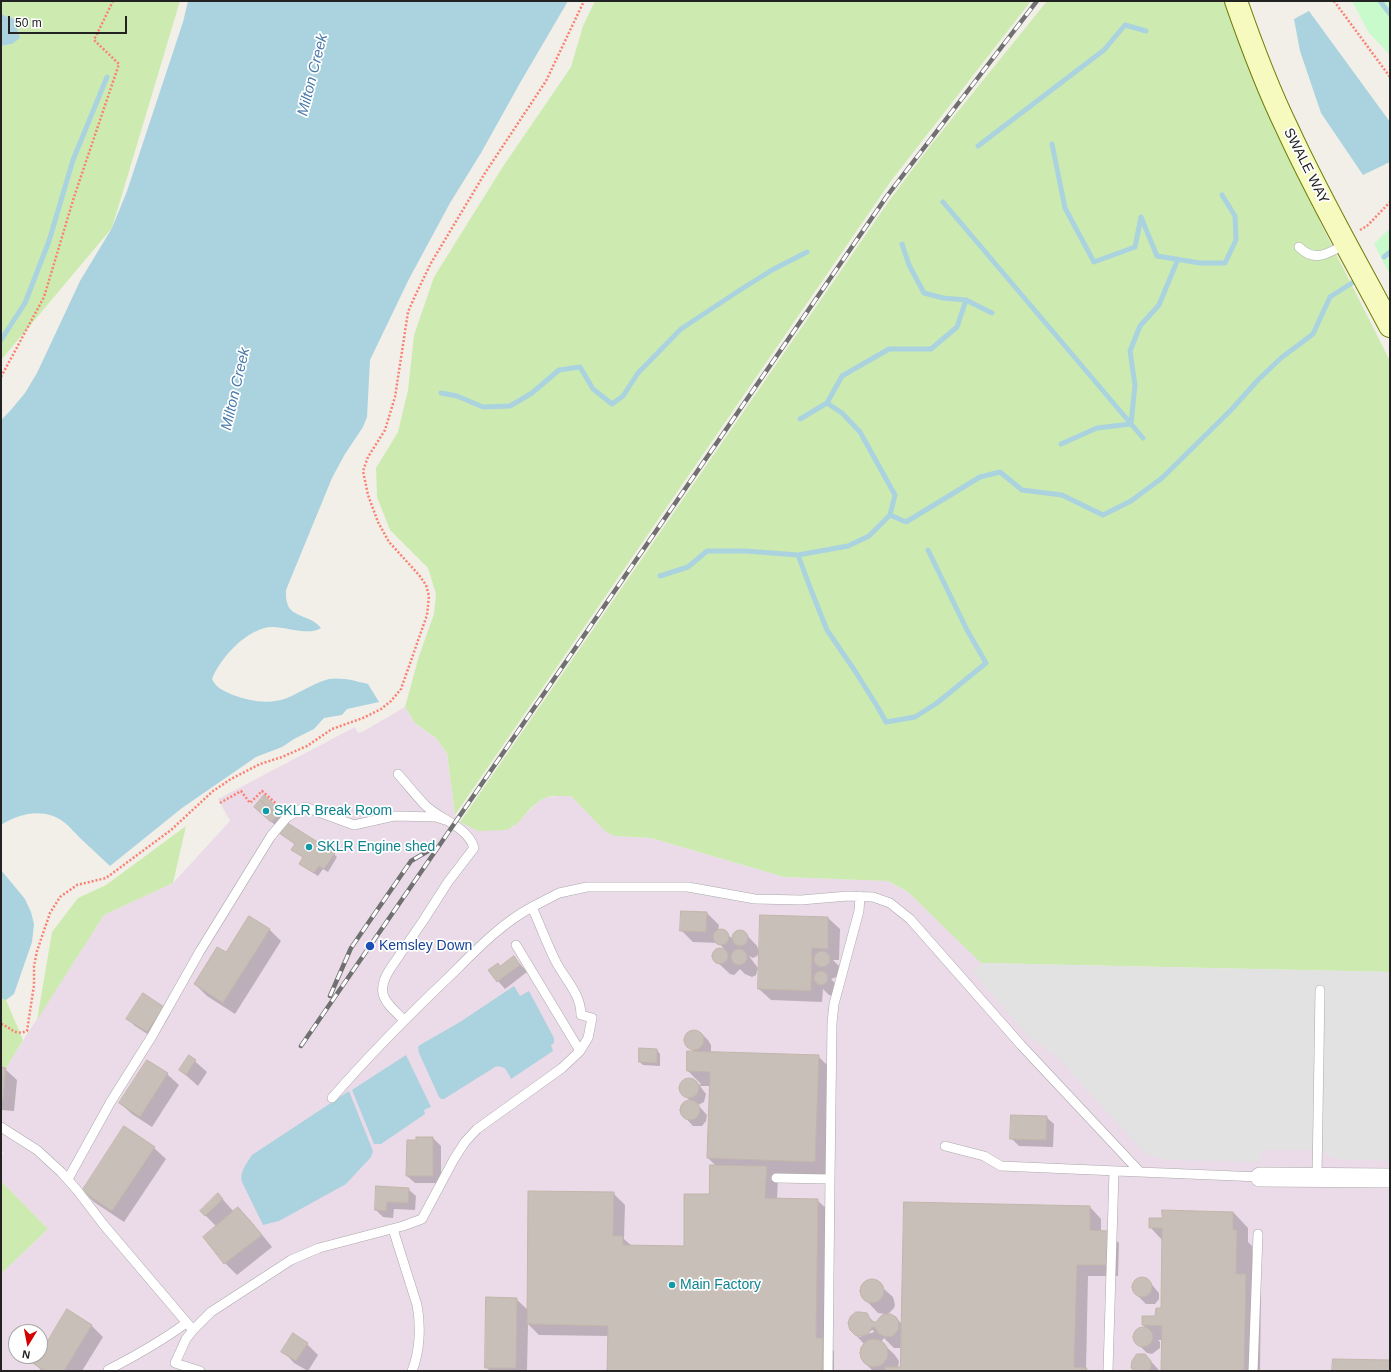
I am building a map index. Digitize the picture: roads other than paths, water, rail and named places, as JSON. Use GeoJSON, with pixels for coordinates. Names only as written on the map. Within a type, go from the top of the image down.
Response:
{"type":"FeatureCollection","features":[{"type":"Feature","properties":{"kind":"main road","name":"SWALE WAY"},"geometry":{"type":"LineString","coordinates":[[1236,1],[1283,121],[1308,172],[1390,326]]}},
{"type":"Feature","properties":{"kind":"street"},"geometry":{"type":"LineString","coordinates":[[1260,1177],[1382,1178]]}},
{"type":"Feature","properties":{"kind":"lane"},"geometry":{"type":"LineString","coordinates":[[1299,247],[1307,254],[1318,256],[1345,241]]}},
{"type":"Feature","properties":{"kind":"lane"},"geometry":{"type":"LineString","coordinates":[[398,774],[426,806],[463,832],[473,843],[474,848],[444,887],[423,921],[388,970],[385,977],[383,988],[385,1000],[404,1020]]}},
{"type":"Feature","properties":{"kind":"lane"},"geometry":{"type":"LineString","coordinates":[[68,1180],[110,1103],[152,1036],[200,951],[271,836],[287,817],[305,807],[354,825],[394,816],[436,817],[445,820]]}},
{"type":"Feature","properties":{"kind":"lane"},"geometry":{"type":"LineString","coordinates":[[332,1098],[377,1047],[488,939],[511,920],[559,893],[576,888],[595,886],[688,887],[755,899],[801,900],[860,896],[883,899],[899,909],[910,919],[1021,1045],[1140,1172]]}},
{"type":"Feature","properties":{"kind":"lane"},"geometry":{"type":"LineString","coordinates":[[828,1371],[832,1018],[834,1004],[859,911],[860,896]]}},
{"type":"Feature","properties":{"kind":"lane"},"geometry":{"type":"LineString","coordinates":[[108,1370],[190,1326],[291,1260],[319,1248],[412,1224],[422,1219],[454,1159],[465,1142],[477,1129],[562,1068],[580,1051],[588,1038],[592,1018],[581,1015],[580,1007],[572,986],[555,960],[532,907]]}},
{"type":"Feature","properties":{"kind":"lane"},"geometry":{"type":"LineString","coordinates":[[516,945],[580,1051]]}},
{"type":"Feature","properties":{"kind":"lane"},"geometry":{"type":"LineString","coordinates":[[1317,1177],[1320,990]]}},
{"type":"Feature","properties":{"kind":"lane"},"geometry":{"type":"LineString","coordinates":[[1,1127],[37,1150],[68,1180],[103,1224],[190,1326]]}},
{"type":"Feature","properties":{"kind":"lane"},"geometry":{"type":"LineString","coordinates":[[945,1146],[984,1156],[1001,1166],[1260,1177]]}},
{"type":"Feature","properties":{"kind":"lane"},"geometry":{"type":"LineString","coordinates":[[1108,1371],[1114,1171]]}},
{"type":"Feature","properties":{"kind":"lane"},"geometry":{"type":"LineString","coordinates":[[776,1178],[830,1179]]}},
{"type":"Feature","properties":{"kind":"lane"},"geometry":{"type":"LineString","coordinates":[[1382,1178],[1390,1188]]}},
{"type":"Feature","properties":{"kind":"lane"},"geometry":{"type":"LineString","coordinates":[[393,1229],[419,1313],[417,1351],[412,1371]]}},
{"type":"Feature","properties":{"kind":"lane"},"geometry":{"type":"LineString","coordinates":[[1253,1371],[1258,1234]]}},
{"type":"Feature","properties":{"kind":"lane"},"geometry":{"type":"LineString","coordinates":[[190,1326],[173,1367],[200,1371]]}},
{"type":"Feature","properties":{"kind":"water","name":"Milton Creek"},"geometry":{"type":"Polygon","coordinates":[[[188,1],[568,1],[481,153],[450,203],[409,279],[370,360],[367,417],[363,427],[345,454],[332,478],[286,590],[286,600],[289,607],[321,628],[311,631],[304,631],[273,627],[264,628],[254,632],[228,653],[221,662],[212,679],[223,691],[246,699],[266,702],[287,698],[329,679],[344,679],[368,684],[379,702],[347,709],[342,715],[324,718],[314,729],[282,747],[256,757],[182,808],[110,866],[71,828],[57,818],[41,813],[24,815],[16,817],[1,825],[1,420],[25,393],[37,373],[80,281],[112,228],[127,191],[183,22],[188,1]]]}},
{"type":"Feature","properties":{"kind":"water"},"geometry":{"type":"Polygon","coordinates":[[[1309,11],[1390,122],[1390,162],[1363,175],[1321,113],[1300,51],[1294,19],[1309,11]]]}},
{"type":"Feature","properties":{"kind":"water"},"geometry":{"type":"Polygon","coordinates":[[[1,14],[14,19],[20,38],[12,44],[1,46],[1,14]]]}},
{"type":"Feature","properties":{"kind":"water"},"geometry":{"type":"Polygon","coordinates":[[[1,870],[25,899],[31,912],[34,924],[32,942],[14,994],[6,1000],[1,998],[1,870]]]}},
{"type":"Feature","properties":{"kind":"water"},"geometry":{"type":"Polygon","coordinates":[[[514,986],[520,996],[529,991],[554,1038],[554,1043],[551,1045],[553,1051],[511,1079],[507,1071],[503,1068],[495,1067],[444,1099],[441,1099],[419,1053],[418,1047],[460,1022],[514,986]]]}},
{"type":"Feature","properties":{"kind":"water"},"geometry":{"type":"Polygon","coordinates":[[[406,1055],[431,1107],[424,1110],[425,1114],[381,1144],[374,1144],[352,1090],[406,1055]]]}},
{"type":"Feature","properties":{"kind":"water"},"geometry":{"type":"Polygon","coordinates":[[[349,1091],[373,1151],[371,1157],[346,1184],[279,1221],[263,1225],[241,1178],[248,1161],[252,1155],[349,1091]]]}},
{"type":"Feature","properties":{"kind":"waterway"},"geometry":{"type":"LineString","coordinates":[[1380,1],[1390,14]]}},
{"type":"Feature","properties":{"kind":"waterway"},"geometry":{"type":"LineString","coordinates":[[978,146],[1104,50],[1125,25],[1146,31]]}},
{"type":"Feature","properties":{"kind":"waterway"},"geometry":{"type":"LineString","coordinates":[[1,340],[25,303],[49,241],[73,160],[107,77]]}},
{"type":"Feature","properties":{"kind":"waterway"},"geometry":{"type":"LineString","coordinates":[[1052,144],[1065,208],[1094,262],[1135,247],[1141,217],[1157,256],[1200,263],[1225,263],[1236,240],[1235,216],[1222,195]]}},
{"type":"Feature","properties":{"kind":"waterway"},"geometry":{"type":"LineString","coordinates":[[943,202],[1143,438]]}},
{"type":"Feature","properties":{"kind":"waterway"},"geometry":{"type":"LineString","coordinates":[[902,244],[909,265],[924,293],[943,298],[966,300],[992,313]]}},
{"type":"Feature","properties":{"kind":"waterway"},"geometry":{"type":"LineString","coordinates":[[441,393],[457,396],[483,407],[510,406],[532,393],[559,370],[580,367],[593,389],[612,404],[623,396],[638,373],[681,329],[772,270],[807,252]]}},
{"type":"Feature","properties":{"kind":"waterway"},"geometry":{"type":"LineString","coordinates":[[1384,257],[1390,252]]}},
{"type":"Feature","properties":{"kind":"waterway"},"geometry":{"type":"LineString","coordinates":[[1061,444],[1097,428],[1131,424],[1135,385],[1130,351],[1140,326],[1159,305],[1178,259]]}},
{"type":"Feature","properties":{"kind":"waterway"},"geometry":{"type":"LineString","coordinates":[[890,515],[906,522],[980,477],[1000,472],[1022,490],[1062,495],[1103,515],[1131,501],[1162,478],[1281,358],[1313,334],[1330,297],[1355,281]]}},
{"type":"Feature","properties":{"kind":"waterway"},"geometry":{"type":"LineString","coordinates":[[800,419],[827,403],[842,376],[889,349],[931,349],[957,327],[966,300]]}},
{"type":"Feature","properties":{"kind":"waterway"},"geometry":{"type":"LineString","coordinates":[[660,576],[688,567],[707,551],[746,551],[798,555],[848,546],[869,536],[890,515],[895,495],[860,432],[842,413],[827,403]]}},
{"type":"Feature","properties":{"kind":"waterway"},"geometry":{"type":"LineString","coordinates":[[798,555],[827,630],[855,671],[886,722],[915,717],[937,703],[986,663],[967,630],[928,550]]}},
{"type":"Feature","properties":{"kind":"railway"},"geometry":{"type":"LineString","coordinates":[[301,1046],[887,196],[1037,1]]}},
{"type":"Feature","properties":{"kind":"railway"},"geometry":{"type":"LineString","coordinates":[[330,996],[351,948],[411,861],[435,847]]}},
{"type":"Feature","properties":{"kind":"place","name":"SKLR Break Room"},"geometry":{"type":"Point","coordinates":[266,811]}},
{"type":"Feature","properties":{"kind":"place","name":"SKLR Engine shed"},"geometry":{"type":"Point","coordinates":[309,847]}},
{"type":"Feature","properties":{"kind":"place","name":"Kemsley Down"},"geometry":{"type":"Point","coordinates":[370,946]}},
{"type":"Feature","properties":{"kind":"place","name":"Main Factory"},"geometry":{"type":"Point","coordinates":[672,1285]}}]}
